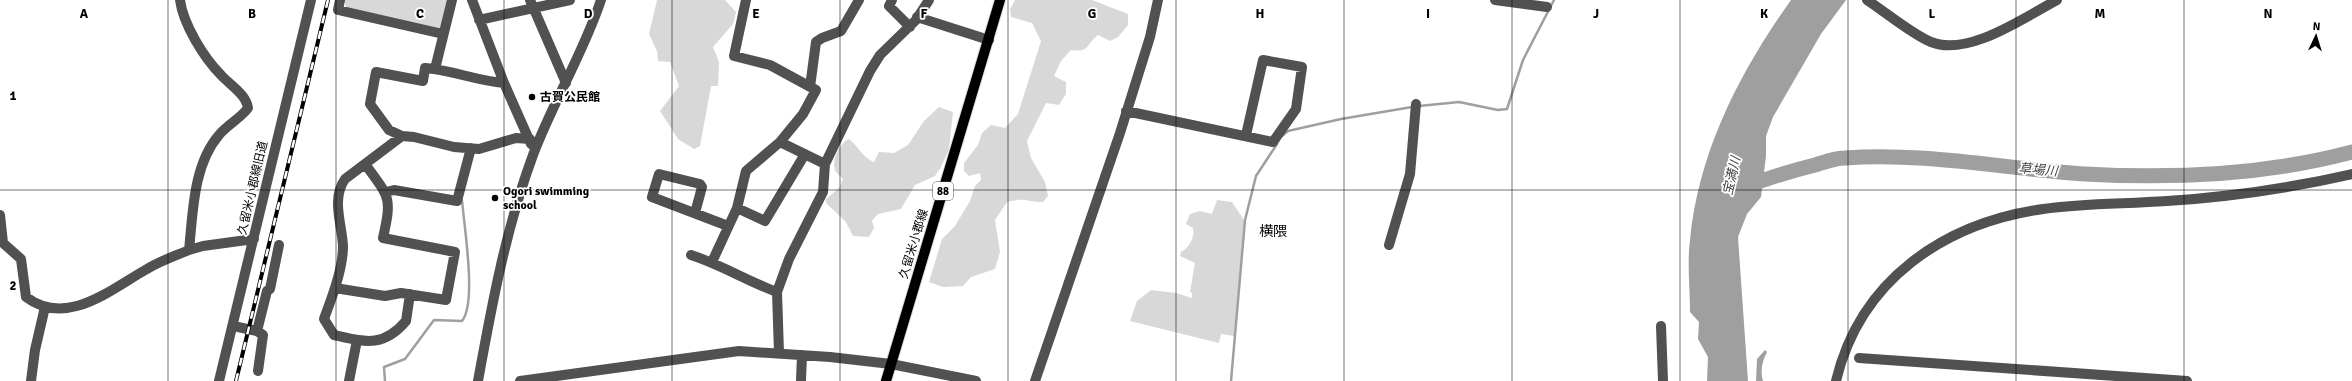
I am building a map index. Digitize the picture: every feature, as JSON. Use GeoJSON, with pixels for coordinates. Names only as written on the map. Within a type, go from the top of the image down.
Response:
{"type":"FeatureCollection","features":[{"type":"Feature","properties":{"kind":"main road","name":"久留米小郡線"},"geometry":{"type":"LineString","coordinates":[[886,381],[1000,0]]}},
{"type":"Feature","properties":{"kind":"street"},"geometry":{"type":"LineString","coordinates":[[180,0],[182,10],[206,59],[244,98],[248,108],[218,135],[205,159],[195,196],[189,250]]}},
{"type":"Feature","properties":{"kind":"street","name":"久留米小郡線旧道"},"geometry":{"type":"LineString","coordinates":[[219,381],[311,0]]}},
{"type":"Feature","properties":{"kind":"street"},"geometry":{"type":"LineString","coordinates":[[340,0],[338,10],[443,34]]}},
{"type":"Feature","properties":{"kind":"street"},"geometry":{"type":"LineString","coordinates":[[435,69],[452,0]]}},
{"type":"Feature","properties":{"kind":"street"},"geometry":{"type":"LineString","coordinates":[[472,0],[504,84],[530,139],[533,155]]}},
{"type":"Feature","properties":{"kind":"street"},"geometry":{"type":"LineString","coordinates":[[479,20],[531,4],[570,0]]}},
{"type":"Feature","properties":{"kind":"street"},"geometry":{"type":"LineString","coordinates":[[478,381],[492,302],[513,214],[533,155],[589,36],[601,0]]}},
{"type":"Feature","properties":{"kind":"street"},"geometry":{"type":"LineString","coordinates":[[712,262],[737,208],[746,170],[780,142],[802,114],[816,90],[770,65],[734,56],[746,0]]}},
{"type":"Feature","properties":{"kind":"street"},"geometry":{"type":"LineString","coordinates":[[810,87],[816,42],[822,38],[841,31],[859,0]]}},
{"type":"Feature","properties":{"kind":"street"},"geometry":{"type":"LineString","coordinates":[[892,0],[889,6],[910,28]]}},
{"type":"Feature","properties":{"kind":"street"},"geometry":{"type":"LineString","coordinates":[[779,353],[776,318],[777,292],[789,259],[823,192],[825,164],[870,71],[880,55],[910,28],[929,0]]}},
{"type":"Feature","properties":{"kind":"street"},"geometry":{"type":"LineString","coordinates":[[1035,381],[1126,111],[1150,36],[1158,0]]}},
{"type":"Feature","properties":{"kind":"street"},"geometry":{"type":"LineString","coordinates":[[1495,0],[1547,7]]}},
{"type":"Feature","properties":{"kind":"street"},"geometry":{"type":"LineString","coordinates":[[1867,0],[1930,42],[1948,47],[1974,43],[2056,0]]}},
{"type":"Feature","properties":{"kind":"street"},"geometry":{"type":"LineString","coordinates":[[531,4],[566,83]]}},
{"type":"Feature","properties":{"kind":"street"},"geometry":{"type":"LineString","coordinates":[[917,17],[989,40]]}},
{"type":"Feature","properties":{"kind":"street"},"geometry":{"type":"LineString","coordinates":[[1126,111],[1246,135],[1273,142],[1296,109],[1302,67],[1263,60],[1246,135]]}},
{"type":"Feature","properties":{"kind":"street"},"geometry":{"type":"LineString","coordinates":[[504,84],[488,82],[425,68],[423,81],[376,72],[370,104],[389,130],[402,136],[414,137],[434,143],[471,148],[487,148],[516,138],[530,139]]}},
{"type":"Feature","properties":{"kind":"street"},"geometry":{"type":"LineString","coordinates":[[1389,245],[1410,174],[1416,104]]}},
{"type":"Feature","properties":{"kind":"street"},"geometry":{"type":"LineString","coordinates":[[402,136],[344,180],[339,188],[343,247],[335,288],[324,319],[334,335],[372,342],[381,340],[401,327],[406,321],[410,294]]}},
{"type":"Feature","properties":{"kind":"street"},"geometry":{"type":"LineString","coordinates":[[780,142],[825,164]]}},
{"type":"Feature","properties":{"kind":"street"},"geometry":{"type":"LineString","coordinates":[[386,192],[394,190],[457,201],[471,148]]}},
{"type":"Feature","properties":{"kind":"street"},"geometry":{"type":"LineString","coordinates":[[737,208],[765,221],[804,154]]}},
{"type":"Feature","properties":{"kind":"street"},"geometry":{"type":"LineString","coordinates":[[335,288],[386,296],[410,294],[446,300],[455,252],[383,238],[389,211],[386,192],[365,164]]}},
{"type":"Feature","properties":{"kind":"street"},"geometry":{"type":"LineString","coordinates":[[695,213],[702,187],[700,184],[659,174],[652,197],[728,226]]}},
{"type":"Feature","properties":{"kind":"street"},"geometry":{"type":"LineString","coordinates":[[1836,381],[1849,340],[1877,295],[1891,279],[1936,246],[1962,232],[2008,215],[2043,209],[2098,203],[2166,201],[2267,192],[2352,174]]}},
{"type":"Feature","properties":{"kind":"street"},"geometry":{"type":"LineString","coordinates":[[0,215],[4,243],[21,259],[26,297],[45,307],[84,305],[148,268],[189,250],[204,246],[254,240]]}},
{"type":"Feature","properties":{"kind":"street"},"geometry":{"type":"LineString","coordinates":[[257,331],[267,291],[270,289],[279,245]]}},
{"type":"Feature","properties":{"kind":"street"},"geometry":{"type":"LineString","coordinates":[[691,255],[712,262],[755,284],[777,292]]}},
{"type":"Feature","properties":{"kind":"street"},"geometry":{"type":"LineString","coordinates":[[31,381],[35,350],[45,307]]}},
{"type":"Feature","properties":{"kind":"street"},"geometry":{"type":"LineString","coordinates":[[233,324],[238,327],[257,331],[263,335],[258,371]]}},
{"type":"Feature","properties":{"kind":"street"},"geometry":{"type":"LineString","coordinates":[[1661,326],[1663,381]]}},
{"type":"Feature","properties":{"kind":"street"},"geometry":{"type":"LineString","coordinates":[[349,381],[357,340]]}},
{"type":"Feature","properties":{"kind":"street"},"geometry":{"type":"LineString","coordinates":[[520,381],[571,377],[739,351],[779,353],[891,364],[976,381]]}},
{"type":"Feature","properties":{"kind":"street"},"geometry":{"type":"LineString","coordinates":[[800,381],[802,355]]}},
{"type":"Feature","properties":{"kind":"street"},"geometry":{"type":"LineString","coordinates":[[1859,358],[2125,379],[2187,381]]}},
{"type":"Feature","properties":{"kind":"shaded area"},"geometry":{"type":"Polygon","coordinates":[[[344,0],[447,0],[441,27],[436,30],[346,8],[344,0]]]}},
{"type":"Feature","properties":{"kind":"shaded area"},"geometry":{"type":"Polygon","coordinates":[[[657,0],[725,0],[736,12],[733,24],[713,47],[719,62],[718,86],[711,86],[700,146],[694,149],[678,139],[660,111],[679,86],[670,62],[658,61],[657,51],[649,34],[657,0]]]}},
{"type":"Feature","properties":{"kind":"shaded area"},"geometry":{"type":"Polygon","coordinates":[[[1015,0],[1092,0],[1128,14],[1128,25],[1118,37],[1110,41],[1098,35],[1085,49],[1077,51],[1071,50],[1061,61],[1054,76],[1066,82],[1066,94],[1059,105],[1046,103],[1027,141],[1031,158],[1045,182],[1048,196],[1043,202],[1022,200],[1007,202],[995,220],[1000,252],[995,269],[971,277],[963,286],[943,287],[929,282],[942,239],[955,226],[970,201],[975,186],[981,180],[980,173],[969,176],[964,171],[964,163],[978,145],[982,133],[991,125],[1005,128],[1018,114],[1041,41],[1032,23],[1011,17],[1010,9],[1015,0]]]}},
{"type":"Feature","properties":{"kind":"shaded area"},"geometry":{"type":"Polygon","coordinates":[[[939,107],[953,112],[949,149],[935,176],[915,185],[901,209],[878,214],[872,221],[874,228],[869,237],[853,236],[846,222],[826,203],[826,199],[839,188],[843,179],[834,168],[836,153],[842,144],[849,139],[863,155],[874,162],[879,152],[894,153],[908,145],[924,121],[939,107]]]}},
{"type":"Feature","properties":{"kind":"shaded area"},"geometry":{"type":"Polygon","coordinates":[[[1217,200],[1232,202],[1244,220],[1234,336],[1221,334],[1219,343],[1130,321],[1137,301],[1151,290],[1176,293],[1192,298],[1192,293],[1190,292],[1195,263],[1180,256],[1181,252],[1189,245],[1193,235],[1193,228],[1186,224],[1190,214],[1200,211],[1212,214],[1217,200]]]}},
{"type":"Feature","properties":{"kind":"water","name":"宝満川"},"geometry":{"type":"Polygon","coordinates":[[[1791,0],[1846,0],[1821,34],[1773,117],[1766,136],[1766,156],[1761,197],[1747,214],[1738,237],[1748,381],[1707,381],[1708,357],[1698,339],[1699,322],[1690,312],[1689,249],[1695,207],[1702,175],[1712,143],[1739,84],[1772,27],[1791,0]]]}},
{"type":"Feature","properties":{"kind":"water"},"geometry":{"type":"Polygon","coordinates":[[[1765,350],[1767,352],[1762,366],[1763,381],[1756,381],[1757,359],[1765,350]]]}},
{"type":"Feature","properties":{"kind":"waterway"},"geometry":{"type":"LineString","coordinates":[[1419,106],[1459,102],[1498,110],[1507,109],[1523,60],[1554,0]]}},
{"type":"Feature","properties":{"kind":"waterway"},"geometry":{"type":"LineString","coordinates":[[1282,136],[1288,131],[1341,119],[1412,107]]}},
{"type":"Feature","properties":{"kind":"waterway"},"geometry":{"type":"LineString","coordinates":[[1231,381],[1245,220],[1256,176],[1277,144]]}},
{"type":"Feature","properties":{"kind":"waterway","name":"草場川"},"geometry":{"type":"LineString","coordinates":[[1744,187],[1788,172],[1841,158],[1905,157],[2055,172],[2153,176],[2220,174],[2287,166],[2352,152]]}},
{"type":"Feature","properties":{"kind":"waterway"},"geometry":{"type":"LineString","coordinates":[[385,381],[384,367],[405,359],[434,320],[462,321],[466,312],[469,298],[469,282],[462,200]]}},
{"type":"Feature","properties":{"kind":"railway"},"geometry":{"type":"LineString","coordinates":[[236,381],[328,0]]}},
{"type":"Feature","properties":{"kind":"place","name":"古賀公民館"},"geometry":{"type":"Point","coordinates":[532,97]}},
{"type":"Feature","properties":{"kind":"place","name":"Ogori swimming school"},"geometry":{"type":"Point","coordinates":[495,198]}},
{"type":"Feature","properties":{"kind":"district","name":"横隈"},"geometry":{"type":"Point","coordinates":[1273,231]}}]}
